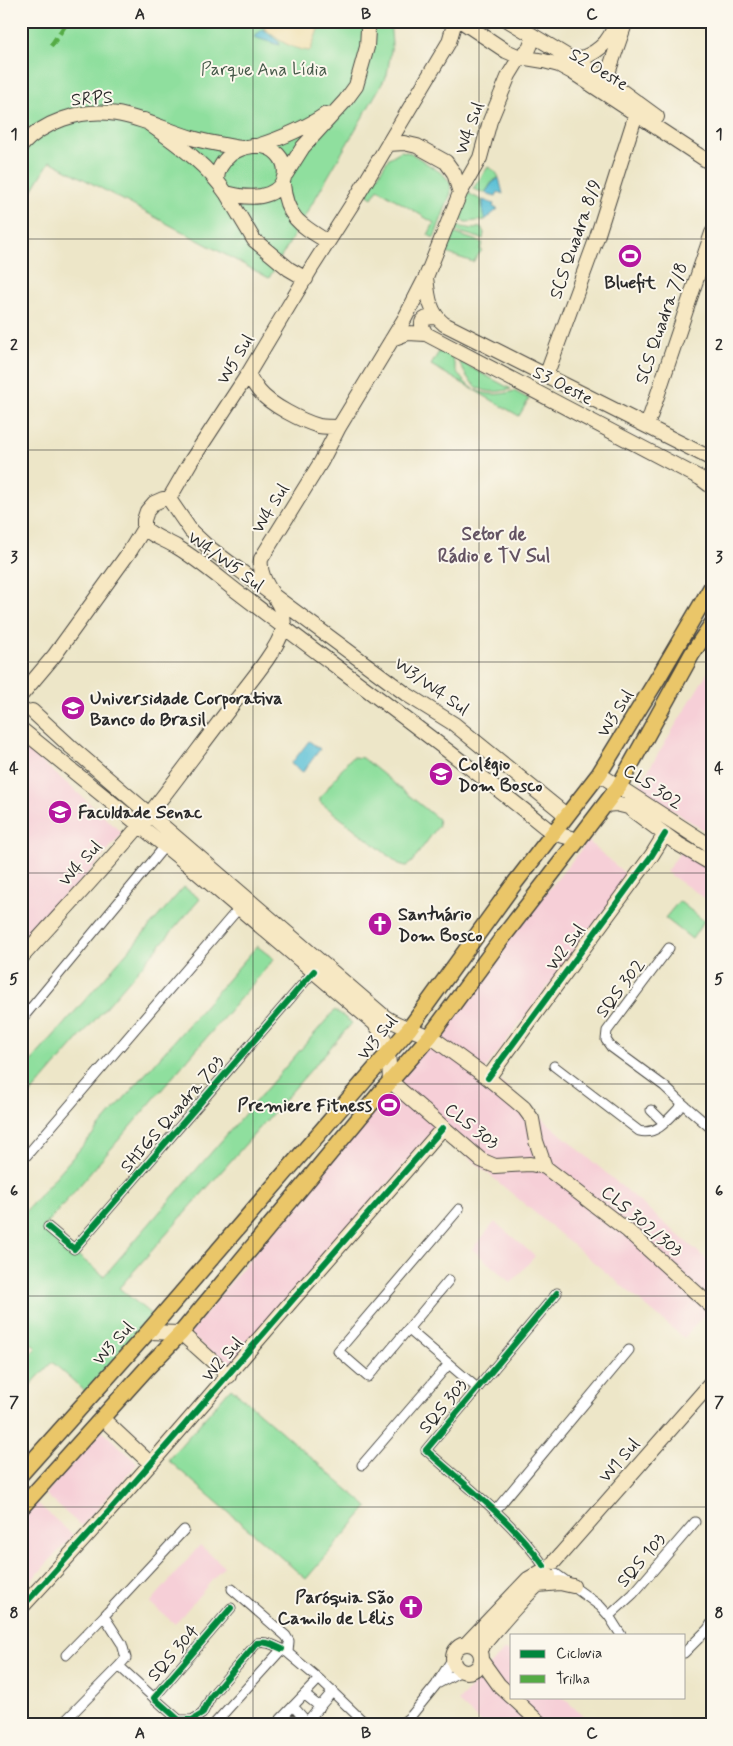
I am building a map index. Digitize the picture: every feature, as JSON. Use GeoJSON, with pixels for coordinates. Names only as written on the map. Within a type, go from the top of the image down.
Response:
{"type":"FeatureCollection","features":[{"type":"Feature","properties":{"kind":"main road"},"geometry":{"type":"LineString","coordinates":[[226,194],[260,197],[271,194],[284,179],[303,147],[345,101],[356,86],[367,47],[368,29],[366,21]]}},
{"type":"Feature","properties":{"kind":"main road","name":"W5 Sul"},"geometry":{"type":"LineString","coordinates":[[169,499],[191,460],[248,374],[388,144],[449,42],[455,21]]}},
{"type":"Feature","properties":{"kind":"main road","name":"S2 Oeste"},"geometry":{"type":"LineString","coordinates":[[461,21],[506,51],[520,57],[544,60],[559,65],[712,164]]}},
{"type":"Feature","properties":{"kind":"main road","name":"S2 Oeste"},"geometry":{"type":"LineString","coordinates":[[509,21],[605,79],[712,153]]}},
{"type":"Feature","properties":{"kind":"main road"},"geometry":{"type":"LineString","coordinates":[[573,61],[601,48],[613,32],[616,21]]}},
{"type":"Feature","properties":{"kind":"main road"},"geometry":{"type":"LineString","coordinates":[[579,77],[597,82],[605,79],[626,21]]}},
{"type":"Feature","properties":{"kind":"main road","name":"W4 Sul"},"geometry":{"type":"LineString","coordinates":[[21,958],[149,814],[275,647],[283,627],[280,607],[263,579],[261,559],[321,462],[339,427],[392,339],[426,277],[460,193],[480,158],[490,121],[510,75],[520,57],[529,49],[534,37]]}},
{"type":"Feature","properties":{"kind":"main road"},"geometry":{"type":"LineString","coordinates":[[306,279],[289,269],[254,240],[217,180],[217,173],[222,163],[241,148],[257,146],[292,134],[312,124],[345,101]]}},
{"type":"Feature","properties":{"kind":"main road","name":"SRPS"},"geometry":{"type":"LineString","coordinates":[[21,146],[48,125],[79,114],[105,112],[125,114],[215,144],[241,148]]}},
{"type":"Feature","properties":{"kind":"main road","name":"SCS Quadra 8/9"},"geometry":{"type":"LineString","coordinates":[[546,376],[598,237],[636,114]]}},
{"type":"Feature","properties":{"kind":"main road","name":"SRPS"},"geometry":{"type":"LineString","coordinates":[[144,120],[190,154],[217,180]]}},
{"type":"Feature","properties":{"kind":"main road"},"geometry":{"type":"LineString","coordinates":[[388,144],[404,143],[417,146],[446,162],[454,173],[460,193]]}},
{"type":"Feature","properties":{"kind":"main road"},"geometry":{"type":"LineString","coordinates":[[257,146],[273,151],[282,160],[286,205],[291,214],[302,225],[328,242]]}},
{"type":"Feature","properties":{"kind":"main road","name":"SCS Quadra 7/8"},"geometry":{"type":"LineString","coordinates":[[647,426],[712,233]]}},
{"type":"Feature","properties":{"kind":"main road"},"geometry":{"type":"LineString","coordinates":[[426,277],[429,300],[435,317],[424,319],[422,328],[426,334]]}},
{"type":"Feature","properties":{"kind":"main road","name":"S3 Oeste"},"geometry":{"type":"LineString","coordinates":[[435,317],[444,324],[712,459]]}},
{"type":"Feature","properties":{"kind":"main road"},"geometry":{"type":"LineString","coordinates":[[392,339],[408,333],[426,334]]}},
{"type":"Feature","properties":{"kind":"main road","name":"S3 Oeste"},"geometry":{"type":"LineString","coordinates":[[426,334],[700,478],[712,487]]}},
{"type":"Feature","properties":{"kind":"main road"},"geometry":{"type":"LineString","coordinates":[[248,374],[265,398],[278,406],[309,422],[322,426],[339,427]]}},
{"type":"Feature","properties":{"kind":"main road"},"geometry":{"type":"LineString","coordinates":[[169,499],[163,499],[154,503],[147,511],[144,528],[130,551],[54,656],[21,694],[30,699],[32,711],[149,814],[280,935],[350,995],[384,1036],[388,1054],[390,1081]]}},
{"type":"Feature","properties":{"kind":"main road","name":"W4/W5 Sul"},"geometry":{"type":"LineString","coordinates":[[169,499],[191,531],[207,546],[272,594]]}},
{"type":"Feature","properties":{"kind":"main road","name":"W4/W5 Sul"},"geometry":{"type":"LineString","coordinates":[[144,528],[196,560],[283,627]]}},
{"type":"Feature","properties":{"kind":"main road"},"geometry":{"type":"LineString","coordinates":[[196,560],[198,550],[207,546]]}},
{"type":"Feature","properties":{"kind":"main road","name":"W3 Sul"},"geometry":{"type":"LineString","coordinates":[[21,1474],[148,1332],[409,1029],[514,884],[599,774],[712,586]]}},
{"type":"Feature","properties":{"kind":"main road","name":"W3/W4 Sul"},"geometry":{"type":"LineString","coordinates":[[272,594],[406,694],[454,724],[566,815]]}},
{"type":"Feature","properties":{"kind":"main road"},"geometry":{"type":"LineString","coordinates":[[302,642],[305,632],[313,624]]}},
{"type":"Feature","properties":{"kind":"main road"},"geometry":{"type":"LineString","coordinates":[[21,1508],[181,1333],[390,1081],[430,1036],[619,786],[692,654],[712,624]]}},
{"type":"Feature","properties":{"kind":"main road"},"geometry":{"type":"LineString","coordinates":[[283,627],[472,768],[553,833],[578,840]]}},
{"type":"Feature","properties":{"kind":"main road"},"geometry":{"type":"LineString","coordinates":[[658,678],[664,680],[667,687],[660,714]]}},
{"type":"Feature","properties":{"kind":"main road"},"geometry":{"type":"LineString","coordinates":[[395,711],[406,694]]}},
{"type":"Feature","properties":{"kind":"main road"},"geometry":{"type":"LineString","coordinates":[[408,720],[411,709],[421,703]]}},
{"type":"Feature","properties":{"kind":"main road"},"geometry":{"type":"LineString","coordinates":[[21,724],[32,711]]}},
{"type":"Feature","properties":{"kind":"main road"},"geometry":{"type":"LineString","coordinates":[[21,728],[239,908],[280,935],[314,971],[394,1023],[430,1036],[488,1078],[524,1108],[532,1119],[536,1141],[545,1167]]}},
{"type":"Feature","properties":{"kind":"main road"},"geometry":{"type":"LineString","coordinates":[[472,768],[487,762],[491,754]]}},
{"type":"Feature","properties":{"kind":"main road"},"geometry":{"type":"LineString","coordinates":[[489,782],[491,772],[496,767],[504,764]]}},
{"type":"Feature","properties":{"kind":"main road","name":"CLS 302"},"geometry":{"type":"LineString","coordinates":[[599,774],[712,847]]}},
{"type":"Feature","properties":{"kind":"main road","name":"CLS 302"},"geometry":{"type":"LineString","coordinates":[[605,804],[628,807],[678,844],[712,864]]}},
{"type":"Feature","properties":{"kind":"main road"},"geometry":{"type":"LineString","coordinates":[[663,814],[665,834]]}},
{"type":"Feature","properties":{"kind":"main road","name":"W2 Sul"},"geometry":{"type":"LineString","coordinates":[[488,1078],[655,851],[665,834]]}},
{"type":"Feature","properties":{"kind":"main road"},"geometry":{"type":"LineString","coordinates":[[655,851],[678,844]]}},
{"type":"Feature","properties":{"kind":"main road"},"geometry":{"type":"LineString","coordinates":[[485,925],[498,926],[503,937]]}},
{"type":"Feature","properties":{"kind":"main road","name":"CLS 303"},"geometry":{"type":"LineString","coordinates":[[390,1081],[481,1160],[495,1166],[530,1164],[545,1167]]}},
{"type":"Feature","properties":{"kind":"main road","name":"W2 Sul"},"geometry":{"type":"LineString","coordinates":[[21,1608],[84,1540],[229,1376],[296,1296],[443,1128]]}},
{"type":"Feature","properties":{"kind":"main road"},"geometry":{"type":"LineString","coordinates":[[516,1165],[536,1141]]}},
{"type":"Feature","properties":{"kind":"main road","name":"CLS 302/303"},"geometry":{"type":"LineString","coordinates":[[545,1167],[628,1231],[712,1307]]}},
{"type":"Feature","properties":{"kind":"main road"},"geometry":{"type":"LineString","coordinates":[[285,1174],[286,1187],[296,1194]]}},
{"type":"Feature","properties":{"kind":"main road"},"geometry":{"type":"LineString","coordinates":[[148,1332],[181,1333],[229,1376]]}},
{"type":"Feature","properties":{"kind":"main road","name":"W1 Sul"},"geometry":{"type":"LineString","coordinates":[[480,1655],[500,1625],[537,1586],[712,1382]]}},
{"type":"Feature","properties":{"kind":"main road","name":"W1 Sul"},"geometry":{"type":"LineString","coordinates":[[466,1644],[528,1580],[551,1568],[712,1392]]}},
{"type":"Feature","properties":{"kind":"main road"},"geometry":{"type":"LineString","coordinates":[[103,1419],[151,1464]]}},
{"type":"Feature","properties":{"kind":"main road"},"geometry":{"type":"LineString","coordinates":[[537,1586],[560,1583],[574,1586]]}},
{"type":"Feature","properties":{"kind":"main road"},"geometry":{"type":"LineString","coordinates":[[499,1685],[466,1671],[454,1663],[453,1658],[456,1648],[471,1644],[499,1685],[510,1695]]}},
{"type":"Feature","properties":{"kind":"main road"},"geometry":{"type":"LineString","coordinates":[[466,1671],[480,1665],[480,1655]]}},
{"type":"Feature","properties":{"kind":"main road"},"geometry":{"type":"LineString","coordinates":[[513,1698],[542,1725]]}},
{"type":"Feature","properties":{"kind":"street"},"geometry":{"type":"LineString","coordinates":[[21,1020],[165,846]]}},
{"type":"Feature","properties":{"kind":"street"},"geometry":{"type":"LineString","coordinates":[[21,1162],[239,908]]}},
{"type":"Feature","properties":{"kind":"street","name":"SQS 302"},"geometry":{"type":"LineString","coordinates":[[669,948],[607,1031],[606,1040],[611,1047],[664,1086],[712,1129]]}},
{"type":"Feature","properties":{"kind":"street","name":"SHIGS Quadra 703"},"geometry":{"type":"LineString","coordinates":[[48,1227],[74,1249],[314,971]]}},
{"type":"Feature","properties":{"kind":"street"},"geometry":{"type":"LineString","coordinates":[[554,1066],[639,1131],[645,1133],[655,1131],[683,1104]]}},
{"type":"Feature","properties":{"kind":"street"},"geometry":{"type":"LineString","coordinates":[[651,1110],[664,1123]]}},
{"type":"Feature","properties":{"kind":"street"},"geometry":{"type":"LineString","coordinates":[[449,1280],[368,1377],[338,1351],[458,1210]]}},
{"type":"Feature","properties":{"kind":"street","name":"SQS 303"},"geometry":{"type":"LineString","coordinates":[[551,1568],[512,1525],[426,1450],[557,1293]]}},
{"type":"Feature","properties":{"kind":"street","name":"SQS 303"},"geometry":{"type":"LineString","coordinates":[[408,1329],[477,1388]]}},
{"type":"Feature","properties":{"kind":"street"},"geometry":{"type":"LineString","coordinates":[[495,1511],[629,1350]]}},
{"type":"Feature","properties":{"kind":"street","name":"SQS 303"},"geometry":{"type":"LineString","coordinates":[[362,1465],[449,1364]]}},
{"type":"Feature","properties":{"kind":"street","name":"SQS 103"},"geometry":{"type":"LineString","coordinates":[[609,1616],[633,1594],[695,1522]]}},
{"type":"Feature","properties":{"kind":"street"},"geometry":{"type":"LineString","coordinates":[[66,1655],[184,1530]]}},
{"type":"Feature","properties":{"kind":"street"},"geometry":{"type":"LineString","coordinates":[[551,1568],[600,1606],[620,1634]]}},
{"type":"Feature","properties":{"kind":"street"},"geometry":{"type":"LineString","coordinates":[[215,1723],[285,1651],[289,1642],[286,1636],[232,1589]]}},
{"type":"Feature","properties":{"kind":"street","name":"SQS 304"},"geometry":{"type":"LineString","coordinates":[[154,1698],[231,1608]]}},
{"type":"Feature","properties":{"kind":"street","name":"SQS 304"},"geometry":{"type":"LineString","coordinates":[[64,1725],[65,1721],[126,1658],[122,1644],[104,1616]]}},
{"type":"Feature","properties":{"kind":"street"},"geometry":{"type":"LineString","coordinates":[[686,1651],[710,1626]]}},
{"type":"Feature","properties":{"kind":"street","name":"SQS 304"},"geometry":{"type":"LineString","coordinates":[[119,1666],[179,1720],[192,1720],[202,1714],[212,1695],[257,1644],[263,1642],[285,1651],[319,1679],[364,1723]]}},
{"type":"Feature","properties":{"kind":"street"},"geometry":{"type":"LineString","coordinates":[[400,1725],[409,1720],[436,1685],[453,1658]]}},
{"type":"Feature","properties":{"kind":"street"},"geometry":{"type":"LineString","coordinates":[[436,1685],[466,1671]]}},
{"type":"Feature","properties":{"kind":"street"},"geometry":{"type":"LineString","coordinates":[[274,1725],[319,1679]]}},
{"type":"Feature","properties":{"kind":"street"},"geometry":{"type":"LineString","coordinates":[[293,1706],[305,1723],[332,1691]]}},
{"type":"Feature","properties":{"kind":"street"},"geometry":{"type":"LineString","coordinates":[[305,1695],[320,1707]]}},
{"type":"Feature","properties":{"kind":"shaded area"},"geometry":{"type":"Polygon","coordinates":[[[712,665],[712,836],[638,787],[712,665]]]}},
{"type":"Feature","properties":{"kind":"shaded area","name":"Faculdade Senac"},"geometry":{"type":"Polygon","coordinates":[[[21,744],[121,832],[121,835],[71,893],[68,891],[21,947],[21,744]]]}},
{"type":"Feature","properties":{"kind":"shaded area"},"geometry":{"type":"Polygon","coordinates":[[[588,841],[630,878],[485,1069],[712,1264],[712,1306],[684,1338],[435,1129],[229,1367],[189,1334],[588,841]]]}},
{"type":"Feature","properties":{"kind":"shaded area"},"geometry":{"type":"Polygon","coordinates":[[[681,851],[712,871],[712,903],[666,872],[681,851]]]}},
{"type":"Feature","properties":{"kind":"shaded area"},"geometry":{"type":"Polygon","coordinates":[[[495,1222],[535,1256],[511,1283],[472,1249],[495,1222]]]}},
{"type":"Feature","properties":{"kind":"shaded area"},"geometry":{"type":"Polygon","coordinates":[[[102,1431],[138,1463],[81,1526],[45,1494],[102,1431]]]}},
{"type":"Feature","properties":{"kind":"shaded area"},"geometry":{"type":"Polygon","coordinates":[[[37,1503],[73,1535],[21,1592],[21,1521],[37,1503]]]}},
{"type":"Feature","properties":{"kind":"shaded area"},"geometry":{"type":"Polygon","coordinates":[[[200,1545],[224,1566],[175,1624],[150,1603],[200,1545]]]}},
{"type":"Feature","properties":{"kind":"shaded area"},"geometry":{"type":"Polygon","coordinates":[[[505,1649],[510,1653],[510,1698],[563,1698],[594,1725],[484,1725],[458,1702],[505,1649]]]}},
{"type":"Feature","properties":{"kind":"green space","name":"Parque Ana Lídia"},"geometry":{"type":"Polygon","coordinates":[[[21,21],[390,21],[392,44],[387,75],[269,278],[50,161],[21,209],[21,21]]]}},
{"type":"Feature","properties":{"kind":"green space"},"geometry":{"type":"Polygon","coordinates":[[[401,151],[411,153],[443,174],[450,182],[451,193],[434,238],[428,235],[434,223],[378,189],[372,198],[366,194],[389,158],[401,151]]]}},
{"type":"Feature","properties":{"kind":"green space"},"geometry":{"type":"Polygon","coordinates":[[[488,167],[495,171],[499,177],[492,182],[485,193],[473,189],[488,167]]]}},
{"type":"Feature","properties":{"kind":"green space"},"geometry":{"type":"Polygon","coordinates":[[[469,192],[471,195],[482,200],[485,220],[466,222],[457,218],[469,192]]]}},
{"type":"Feature","properties":{"kind":"green space"},"geometry":{"type":"Polygon","coordinates":[[[456,226],[474,229],[481,227],[484,233],[483,239],[452,230],[456,226]]]}},
{"type":"Feature","properties":{"kind":"green space"},"geometry":{"type":"Polygon","coordinates":[[[451,232],[483,243],[480,249],[482,250],[473,262],[443,252],[451,232]]]}},
{"type":"Feature","properties":{"kind":"green space"},"geometry":{"type":"Polygon","coordinates":[[[440,350],[452,357],[457,372],[475,390],[490,394],[514,391],[529,399],[519,416],[431,365],[440,350]]]}},
{"type":"Feature","properties":{"kind":"green space"},"geometry":{"type":"Polygon","coordinates":[[[459,361],[511,389],[492,392],[478,388],[463,370],[459,361]]]}},
{"type":"Feature","properties":{"kind":"green space"},"geometry":{"type":"Polygon","coordinates":[[[353,757],[363,758],[438,819],[439,825],[411,863],[406,866],[399,864],[320,802],[320,798],[353,757]]]}},
{"type":"Feature","properties":{"kind":"green space"},"geometry":{"type":"Polygon","coordinates":[[[184,887],[200,899],[21,1105],[21,1073],[184,887]]]}},
{"type":"Feature","properties":{"kind":"green space"},"geometry":{"type":"Polygon","coordinates":[[[679,901],[704,921],[692,939],[665,918],[679,901]]]}},
{"type":"Feature","properties":{"kind":"green space"},"geometry":{"type":"Polygon","coordinates":[[[257,946],[274,959],[43,1228],[104,1276],[335,1010],[352,1023],[119,1288],[153,1316],[87,1393],[52,1362],[21,1395],[21,1364],[36,1348],[21,1334],[21,1209],[25,1212],[257,946]]]}},
{"type":"Feature","properties":{"kind":"green space"},"geometry":{"type":"Polygon","coordinates":[[[231,1388],[368,1507],[306,1579],[168,1460],[231,1388]]]}},
{"type":"Feature","properties":{"kind":"sand"},"geometry":{"type":"Polygon","coordinates":[[[265,21],[321,21],[309,51],[296,48],[280,40],[264,28],[265,21]]]}},
{"type":"Feature","properties":{"kind":"water"},"geometry":{"type":"Polygon","coordinates":[[[263,29],[279,42],[279,45],[254,37],[263,29]]]}},
{"type":"Feature","properties":{"kind":"water"},"geometry":{"type":"Polygon","coordinates":[[[499,178],[503,194],[498,192],[496,196],[485,193],[492,183],[499,178]]]}},
{"type":"Feature","properties":{"kind":"water"},"geometry":{"type":"Polygon","coordinates":[[[483,200],[494,204],[493,207],[498,209],[485,220],[483,214],[483,200]]]}},
{"type":"Feature","properties":{"kind":"water"},"geometry":{"type":"Polygon","coordinates":[[[309,741],[320,749],[303,772],[291,764],[309,741]]]}},
{"type":"Feature","properties":{"kind":"marked path"},"geometry":{"type":"LineString","coordinates":[[51,46],[68,21]]}},
{"type":"Feature","properties":{"kind":"cycle path"},"geometry":{"type":"LineString","coordinates":[[488,1078],[652,855],[665,834]]}},
{"type":"Feature","properties":{"kind":"cycle path"},"geometry":{"type":"LineString","coordinates":[[48,1227],[74,1249],[314,971]]}},
{"type":"Feature","properties":{"kind":"cycle path"},"geometry":{"type":"LineString","coordinates":[[21,1608],[126,1492],[443,1128]]}},
{"type":"Feature","properties":{"kind":"cycle path"},"geometry":{"type":"LineString","coordinates":[[544,1566],[503,1519],[426,1450],[557,1293]]}},
{"type":"Feature","properties":{"kind":"cycle path"},"geometry":{"type":"LineString","coordinates":[[231,1608],[154,1698],[179,1720],[192,1720],[202,1714],[212,1695],[257,1643],[267,1643],[282,1649]]}},
{"type":"Feature","properties":{"kind":"place","name":"Bluefit"},"geometry":{"type":"Point","coordinates":[630,256]}},
{"type":"Feature","properties":{"kind":"place","name":"Universidade Corporativa Banco do Brasil"},"geometry":{"type":"Point","coordinates":[73,708]}},
{"type":"Feature","properties":{"kind":"place","name":"Colégio Dom Bosco"},"geometry":{"type":"Point","coordinates":[441,774]}},
{"type":"Feature","properties":{"kind":"place","name":"Faculdade Senac"},"geometry":{"type":"Point","coordinates":[60,812]}},
{"type":"Feature","properties":{"kind":"place","name":"Santuário Dom Bosco"},"geometry":{"type":"Point","coordinates":[380,924]}},
{"type":"Feature","properties":{"kind":"place","name":"Premiere Fitness"},"geometry":{"type":"Point","coordinates":[389,1105]}},
{"type":"Feature","properties":{"kind":"place","name":"Paróquia São Camilo de Lélis"},"geometry":{"type":"Point","coordinates":[411,1607]}},
{"type":"Feature","properties":{"kind":"district","name":"Setor de Rádio e TV Sul"},"geometry":{"type":"Point","coordinates":[494,544]}}]}
